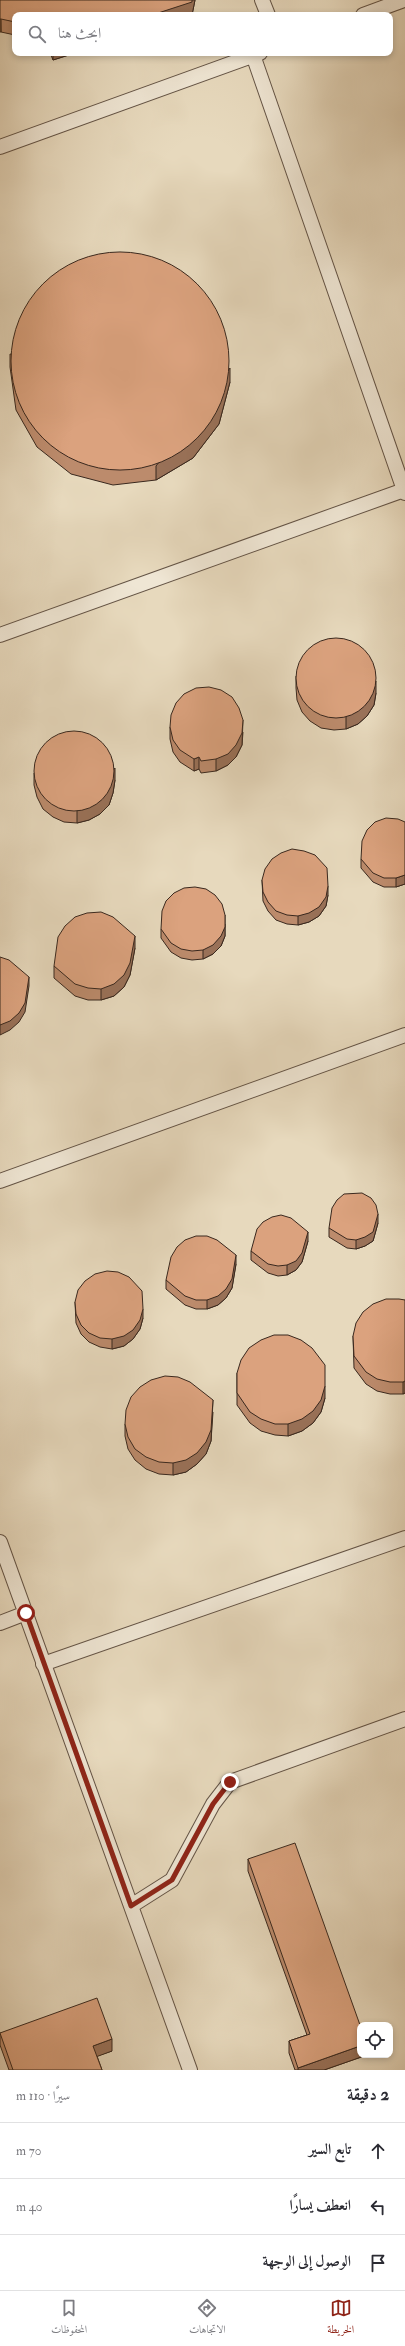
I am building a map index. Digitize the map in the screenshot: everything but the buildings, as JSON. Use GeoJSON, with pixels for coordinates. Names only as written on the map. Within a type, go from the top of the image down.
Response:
{"type":"FeatureCollection","features":[{"type":"Feature","properties":{"kind":"lane"},"geometry":{"type":"LineString","coordinates":[[262,0],[267,12]]}},
{"type":"Feature","properties":{"kind":"lane"},"geometry":{"type":"LineString","coordinates":[[371,12],[404,0]]}},
{"type":"Feature","properties":{"kind":"lane"},"geometry":{"type":"LineString","coordinates":[[0,147],[250,56]]}},
{"type":"Feature","properties":{"kind":"lane"},"geometry":{"type":"LineString","coordinates":[[0,635],[405,491],[257,56]]}},
{"type":"Feature","properties":{"kind":"lane"},"geometry":{"type":"LineString","coordinates":[[0,1181],[405,1035]]}},
{"type":"Feature","properties":{"kind":"lane"},"geometry":{"type":"LineString","coordinates":[[43,1664],[405,1538]]}},
{"type":"Feature","properties":{"kind":"lane"},"geometry":{"type":"LineString","coordinates":[[0,1542],[190,2070]]}},
{"type":"Feature","properties":{"kind":"lane"},"geometry":{"type":"LineString","coordinates":[[0,1623],[26,1613]]}},
{"type":"Feature","properties":{"kind":"lane"},"geometry":{"type":"LineString","coordinates":[[131,1906],[172,1880],[213,1804],[230,1782],[405,1720]]}},
{"type":"Feature","properties":{"kind":"route"},"geometry":{"type":"LineString","coordinates":[[26,1613],[43,1664],[131,1906],[172,1880],[213,1804],[230,1782]]}}]}
